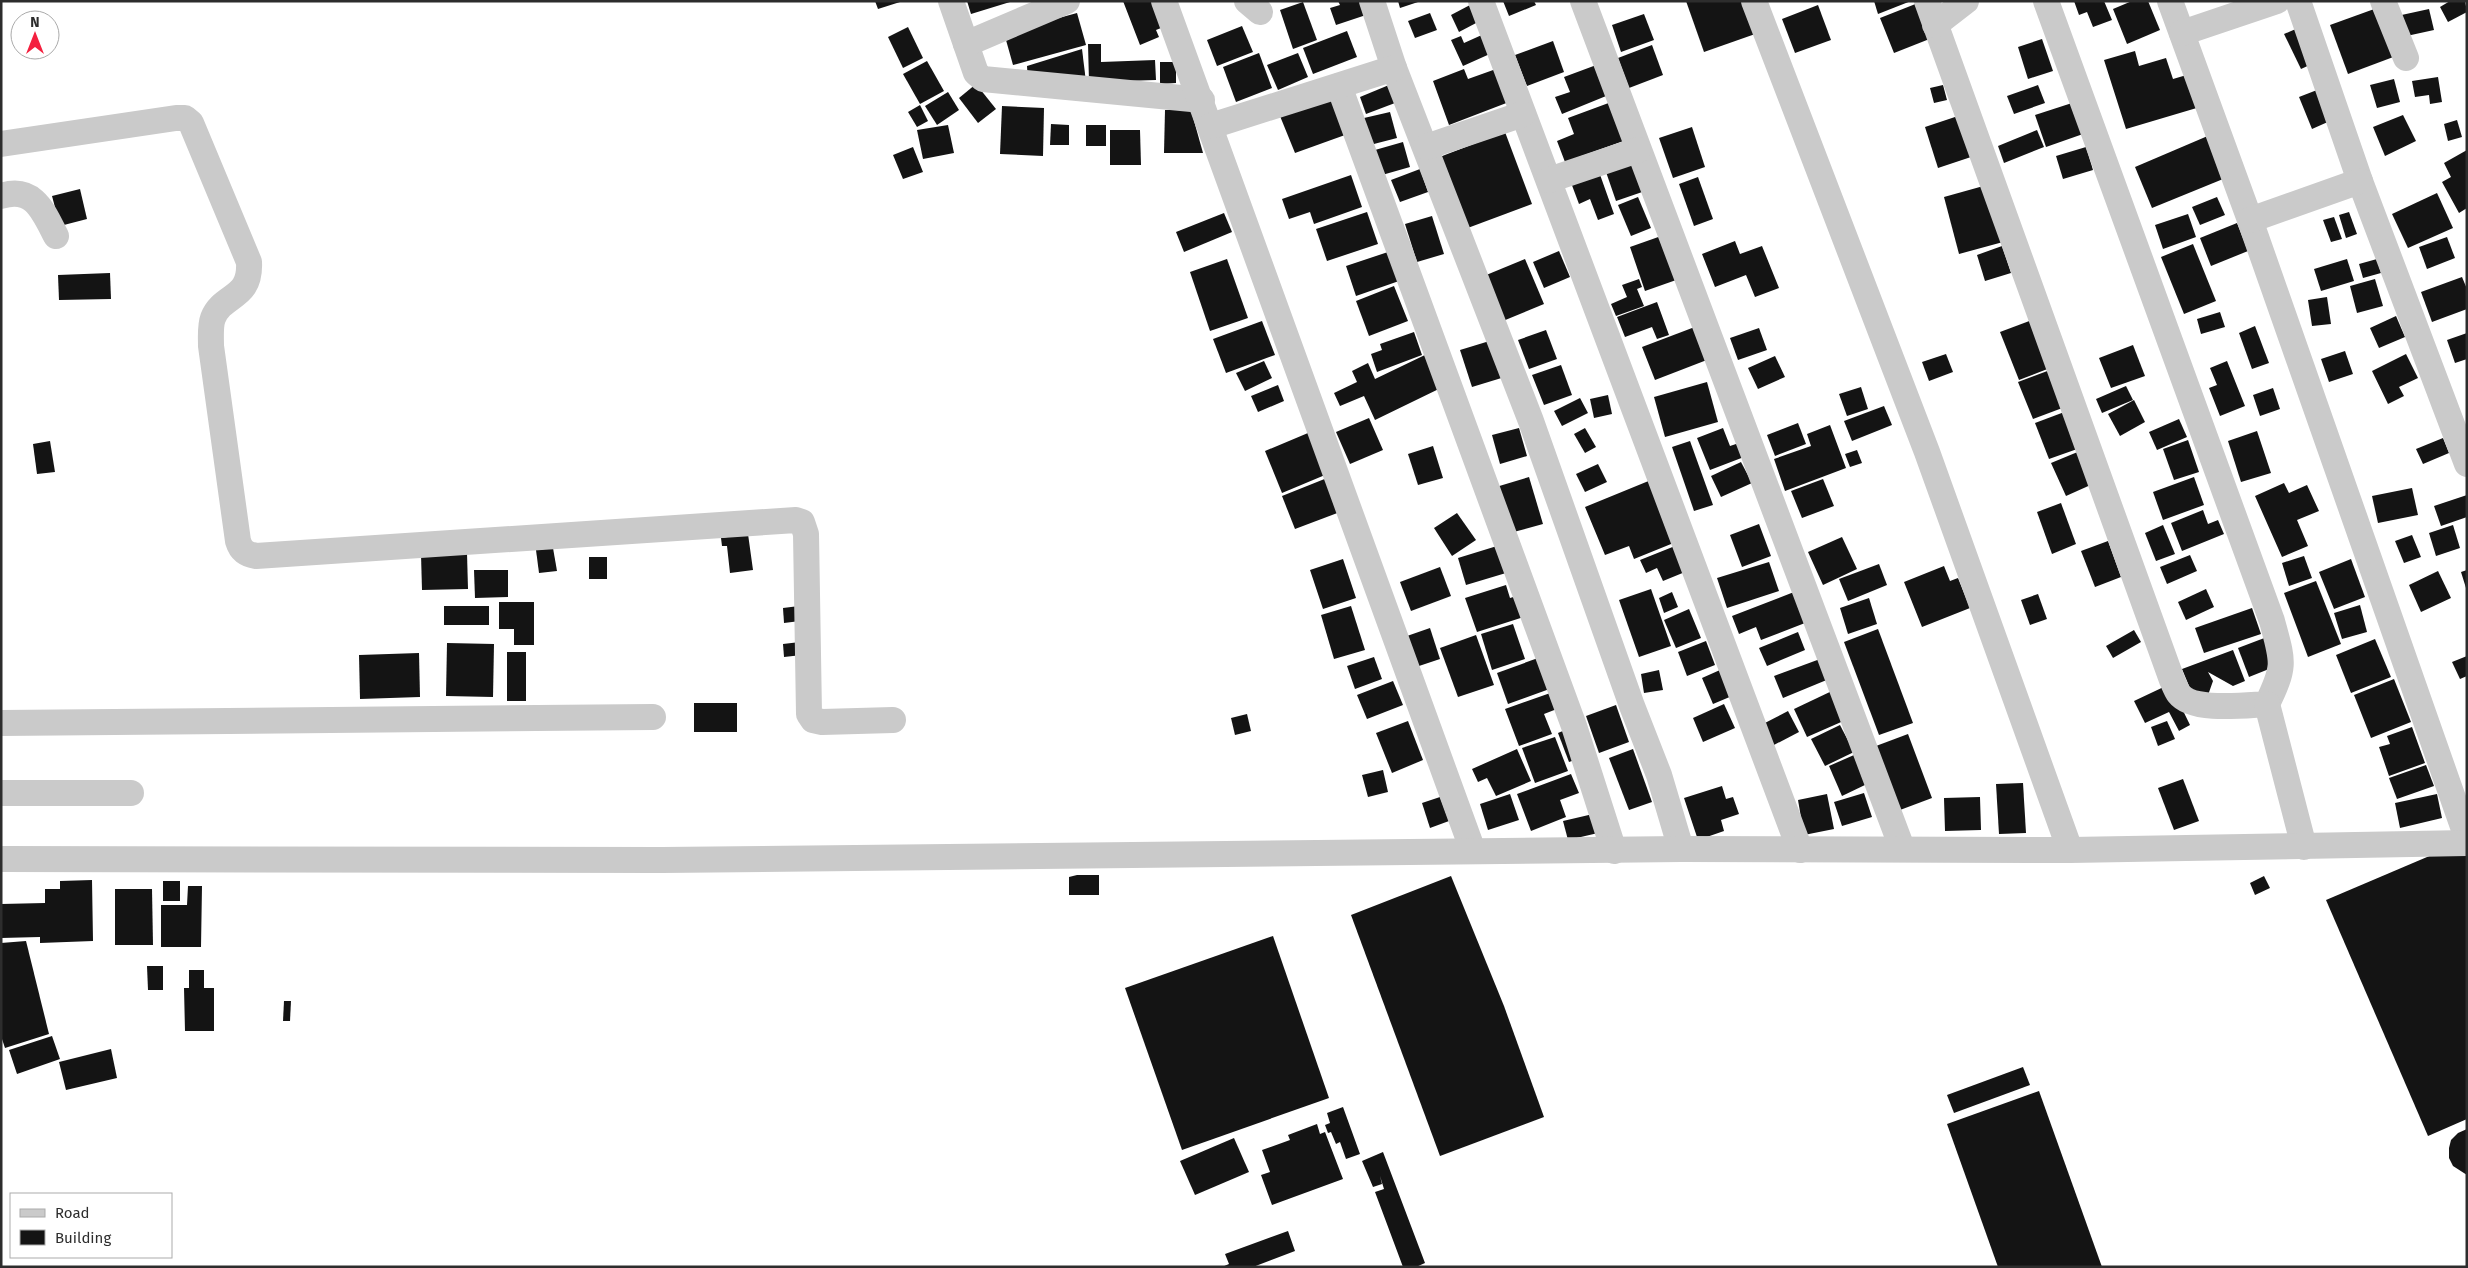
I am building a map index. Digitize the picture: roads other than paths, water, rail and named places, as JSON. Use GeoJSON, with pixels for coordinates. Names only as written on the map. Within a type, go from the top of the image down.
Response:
{"type":"FeatureCollection","features":[{"type":"Feature","properties":{"kind":"street"},"geometry":{"type":"LineString","coordinates":[[951,1],[976,73],[984,79],[1202,100]]}},
{"type":"Feature","properties":{"kind":"street"},"geometry":{"type":"LineString","coordinates":[[966,44],[1066,1]]}},
{"type":"Feature","properties":{"kind":"street"},"geometry":{"type":"LineString","coordinates":[[1164,1],[1202,100],[1473,851]]}},
{"type":"Feature","properties":{"kind":"street"},"geometry":{"type":"LineString","coordinates":[[1372,1],[1394,68],[1531,421],[1632,706],[1659,775],[1681,849]]}},
{"type":"Feature","properties":{"kind":"street"},"geometry":{"type":"LineString","coordinates":[[1481,1],[1800,850]]}},
{"type":"Feature","properties":{"kind":"street"},"geometry":{"type":"LineString","coordinates":[[1583,1],[1902,848]]}},
{"type":"Feature","properties":{"kind":"street"},"geometry":{"type":"LineString","coordinates":[[1754,1],[1927,452],[2042,767],[2070,850]]}},
{"type":"Feature","properties":{"kind":"street"},"geometry":{"type":"LineString","coordinates":[[1966,1],[1931,13],[2172,680],[2179,694],[2190,703],[2227,705],[2268,704]]}},
{"type":"Feature","properties":{"kind":"street"},"geometry":{"type":"LineString","coordinates":[[2046,1],[2272,621],[2282,659],[2280,678],[2268,704],[2304,847]]}},
{"type":"Feature","properties":{"kind":"street"},"geometry":{"type":"LineString","coordinates":[[2170,1],[2250,220],[2467,838]]}},
{"type":"Feature","properties":{"kind":"street"},"geometry":{"type":"LineString","coordinates":[[2182,32],[2277,1]]}},
{"type":"Feature","properties":{"kind":"street"},"geometry":{"type":"LineString","coordinates":[[2298,1],[2360,181],[2467,464]]}},
{"type":"Feature","properties":{"kind":"street"},"geometry":{"type":"LineString","coordinates":[[2384,1],[2406,58]]}},
{"type":"Feature","properties":{"kind":"street"},"geometry":{"type":"LineString","coordinates":[[1211,126],[1394,68]]}},
{"type":"Feature","properties":{"kind":"street"},"geometry":{"type":"LineString","coordinates":[[1339,86],[1574,726],[1614,851]]}},
{"type":"Feature","properties":{"kind":"street"},"geometry":{"type":"LineString","coordinates":[[1426,147],[1524,114]]}},
{"type":"Feature","properties":{"kind":"street"},"geometry":{"type":"LineString","coordinates":[[1,144],[176,118],[185,118],[194,129],[248,262],[249,274],[243,289],[219,310],[213,319],[211,346],[238,541],[241,549],[248,554],[256,556],[796,520],[802,522],[806,534],[809,714],[812,720],[822,722],[893,720]]}},
{"type":"Feature","properties":{"kind":"street"},"geometry":{"type":"LineString","coordinates":[[1549,180],[1638,150]]}},
{"type":"Feature","properties":{"kind":"street"},"geometry":{"type":"LineString","coordinates":[[2250,220],[2360,181]]}},
{"type":"Feature","properties":{"kind":"street"},"geometry":{"type":"LineString","coordinates":[[1,196],[22,195],[39,204],[56,236]]}},
{"type":"Feature","properties":{"kind":"street"},"geometry":{"type":"LineString","coordinates":[[1,723],[653,717]]}},
{"type":"Feature","properties":{"kind":"street"},"geometry":{"type":"LineString","coordinates":[[1,793],[131,793]]}},
{"type":"Feature","properties":{"kind":"street"},"geometry":{"type":"LineString","coordinates":[[1,860],[662,860],[1681,849],[1800,850],[1902,848],[2070,850],[2467,843]]}}]}
